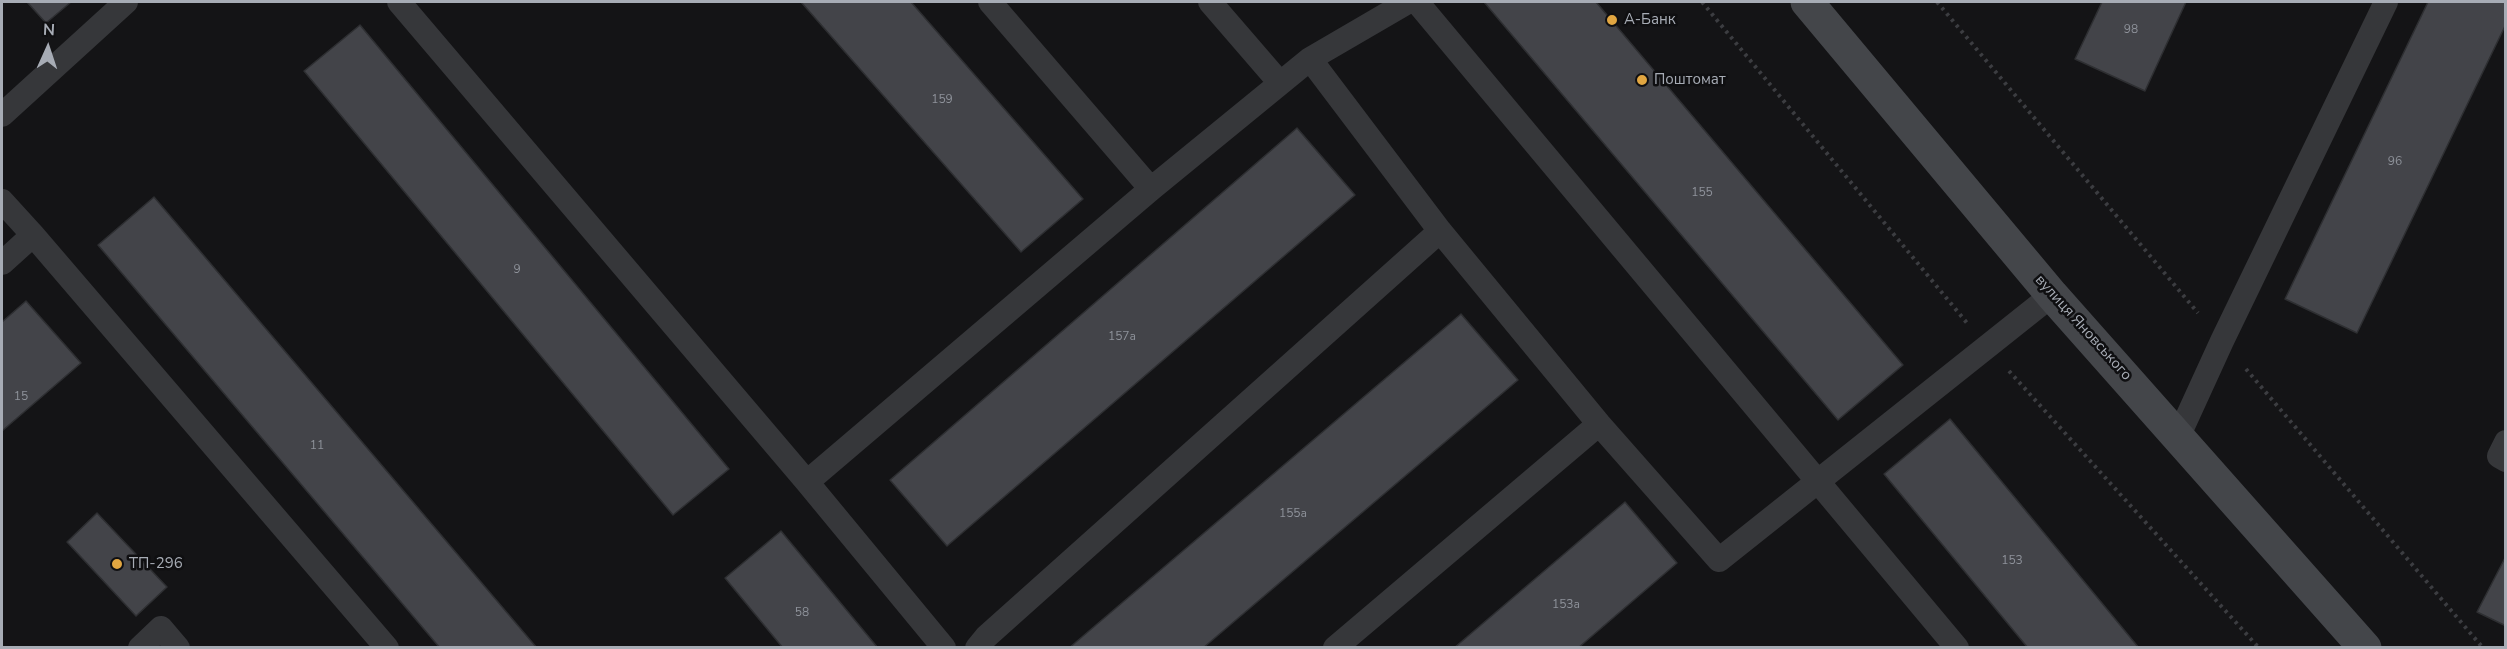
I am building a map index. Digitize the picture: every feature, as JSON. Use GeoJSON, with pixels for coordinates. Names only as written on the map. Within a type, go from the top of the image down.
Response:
{"type":"FeatureCollection","features":[{"type":"Feature","properties":{"kind":"main road","name":"вулиця Яновського"},"geometry":{"type":"LineString","coordinates":[[1807,2],[2052,295],[2179,435],[2366,648]]}},
{"type":"Feature","properties":{"kind":"lane"},"geometry":{"type":"LineString","coordinates":[[2,114],[126,2]]}},
{"type":"Feature","properties":{"kind":"lane"},"geometry":{"type":"LineString","coordinates":[[399,2],[807,482],[944,648]]}},
{"type":"Feature","properties":{"kind":"lane"},"geometry":{"type":"LineString","coordinates":[[990,2],[1151,189]]}},
{"type":"Feature","properties":{"kind":"lane"},"geometry":{"type":"LineString","coordinates":[[1210,2],[1280,83]]}},
{"type":"Feature","properties":{"kind":"lane"},"geometry":{"type":"LineString","coordinates":[[807,482],[1151,189],[1310,59],[1408,2]]}},
{"type":"Feature","properties":{"kind":"lane"},"geometry":{"type":"LineString","coordinates":[[1417,2],[1957,648]]}},
{"type":"Feature","properties":{"kind":"lane"},"geometry":{"type":"LineString","coordinates":[[2179,435],[2386,2]]}},
{"type":"Feature","properties":{"kind":"lane"},"geometry":{"type":"LineString","coordinates":[[1310,59],[1440,231],[1599,424],[1719,560],[2052,295]]}},
{"type":"Feature","properties":{"kind":"lane"},"geometry":{"type":"LineString","coordinates":[[2,201],[387,648]]}},
{"type":"Feature","properties":{"kind":"lane"},"geometry":{"type":"LineString","coordinates":[[977,648],[986,637],[1440,231]]}},
{"type":"Feature","properties":{"kind":"lane"},"geometry":{"type":"LineString","coordinates":[[2,263],[33,235]]}},
{"type":"Feature","properties":{"kind":"lane"},"geometry":{"type":"LineString","coordinates":[[1335,648],[1599,424]]}},
{"type":"Feature","properties":{"kind":"lane"},"geometry":{"type":"LineString","coordinates":[[2505,442],[2499,456],[2505,460]]}},
{"type":"Feature","properties":{"kind":"lane"},"geometry":{"type":"LineString","coordinates":[[140,648],[161,628],[178,648]]}},
{"type":"Feature","properties":{"kind":"building"},"geometry":{"type":"Polygon","coordinates":[[[27,2],[71,2],[46,23],[27,2]]]}},
{"type":"Feature","properties":{"kind":"building"},"geometry":{"type":"Polygon","coordinates":[[[801,2],[911,2],[1083,199],[1021,252],[801,2]]]}},
{"type":"Feature","properties":{"kind":"building"},"geometry":{"type":"Polygon","coordinates":[[[1484,2],[1596,2],[1903,365],[1838,420],[1484,2]]]}},
{"type":"Feature","properties":{"kind":"building"},"geometry":{"type":"Polygon","coordinates":[[[2102,2],[2186,2],[2145,91],[2075,59],[2102,2]]]}},
{"type":"Feature","properties":{"kind":"building"},"geometry":{"type":"Polygon","coordinates":[[[2428,2],[2506,2],[2506,24],[2357,333],[2285,299],[2428,2]]]}},
{"type":"Feature","properties":{"kind":"building"},"geometry":{"type":"Polygon","coordinates":[[[360,25],[729,469],[673,515],[304,71],[360,25]]]}},
{"type":"Feature","properties":{"kind":"building"},"geometry":{"type":"Polygon","coordinates":[[[1297,128],[1355,195],[947,546],[890,480],[1297,128]]]}},
{"type":"Feature","properties":{"kind":"building"},"geometry":{"type":"Polygon","coordinates":[[[154,197],[537,648],[440,648],[98,245],[154,197]]]}},
{"type":"Feature","properties":{"kind":"building"},"geometry":{"type":"Polygon","coordinates":[[[26,301],[81,363],[2,431],[2,322],[26,301]]]}},
{"type":"Feature","properties":{"kind":"building"},"geometry":{"type":"Polygon","coordinates":[[[1461,314],[1518,380],[1203,648],[1069,648],[1461,314]]]}},
{"type":"Feature","properties":{"kind":"building"},"geometry":{"type":"Polygon","coordinates":[[[1950,419],[2139,648],[2028,648],[1884,474],[1950,419]]]}},
{"type":"Feature","properties":{"kind":"building"},"geometry":{"type":"Polygon","coordinates":[[[1625,502],[1677,563],[1578,648],[1454,648],[1625,502]]]}},
{"type":"Feature","properties":{"kind":"building","name":"ТП-296"},"geometry":{"type":"Polygon","coordinates":[[[97,513],[167,587],[136,616],[67,542],[97,513]]]}},
{"type":"Feature","properties":{"kind":"building"},"geometry":{"type":"Polygon","coordinates":[[[781,531],[878,648],[783,648],[725,578],[781,531]]]}},
{"type":"Feature","properties":{"kind":"building"},"geometry":{"type":"Polygon","coordinates":[[[2506,556],[2506,626],[2477,612],[2506,556]]]}},
{"type":"Feature","properties":{"kind":"place","name":"А-Банк"},"geometry":{"type":"Point","coordinates":[1612,20]}},
{"type":"Feature","properties":{"kind":"place","name":"Поштомат"},"geometry":{"type":"Point","coordinates":[1642,80]}},
{"type":"Feature","properties":{"kind":"place","name":"ТП-296"},"geometry":{"type":"Point","coordinates":[117,564]}}]}
